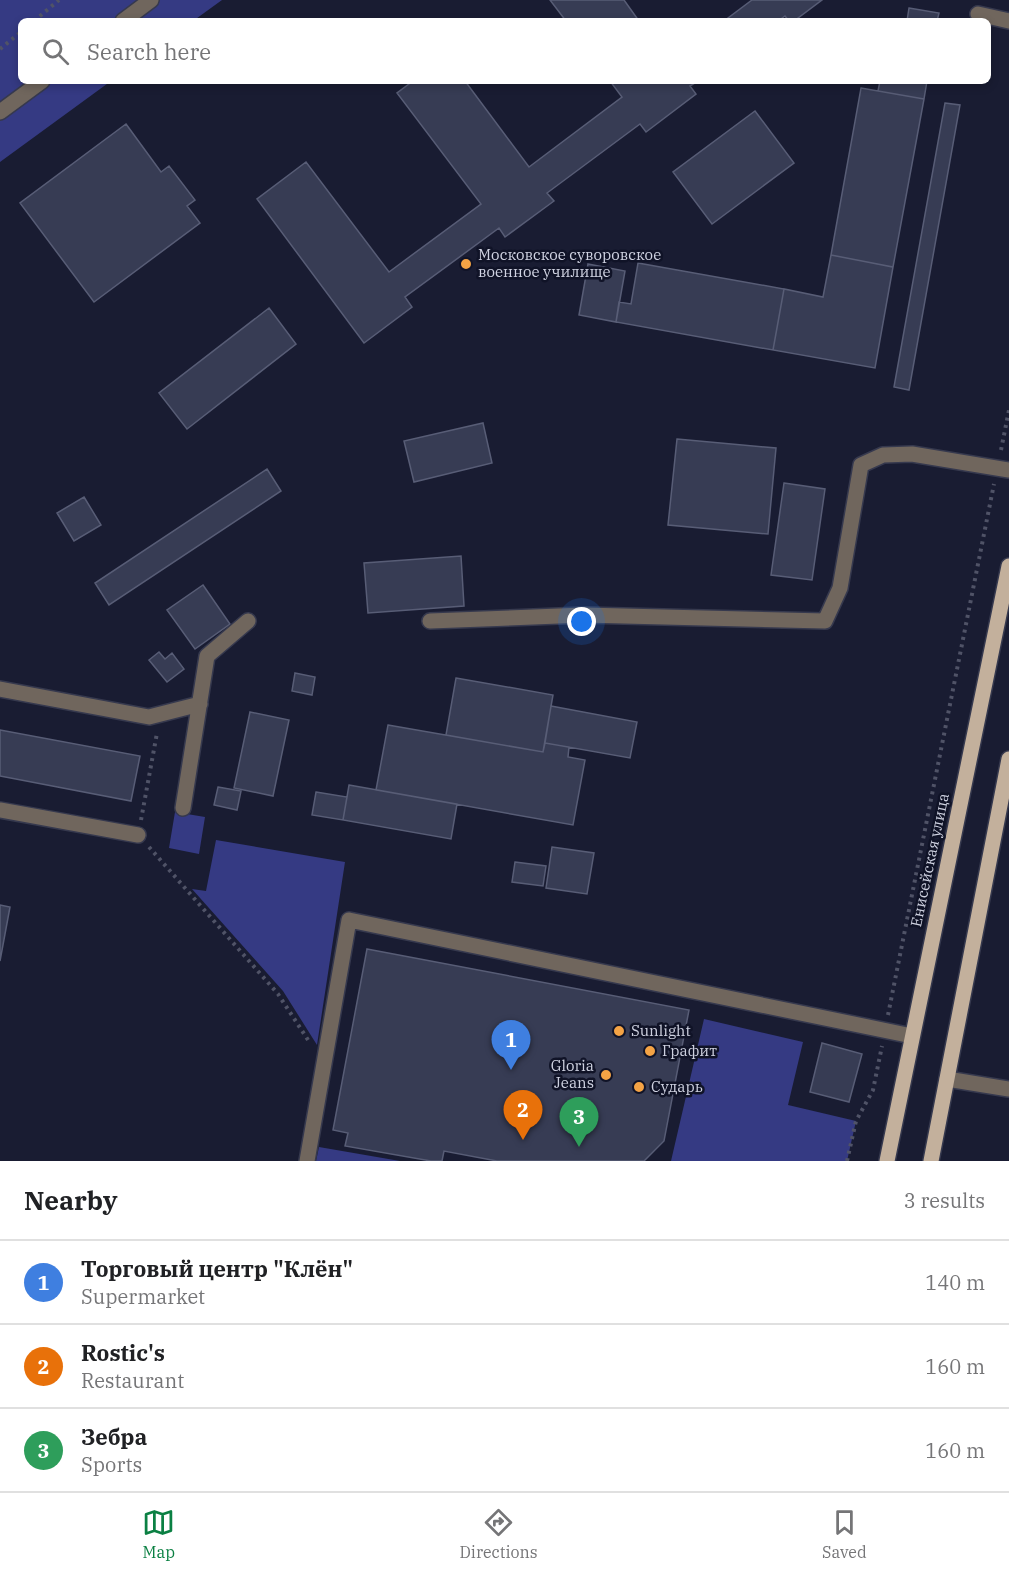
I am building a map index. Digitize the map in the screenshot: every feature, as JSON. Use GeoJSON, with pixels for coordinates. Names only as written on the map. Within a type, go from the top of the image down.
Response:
{"type":"FeatureCollection","features":[{"type":"Feature","properties":{"kind":"main road","name":"Енисейская улица"},"geometry":{"type":"LineString","coordinates":[[887,1161],[1009,566]]}},
{"type":"Feature","properties":{"kind":"main road"},"geometry":{"type":"LineString","coordinates":[[931,1161],[1004,808],[1009,759]]}},
{"type":"Feature","properties":{"kind":"lane"},"geometry":{"type":"LineString","coordinates":[[127,18],[151,0]]}},
{"type":"Feature","properties":{"kind":"lane"},"geometry":{"type":"LineString","coordinates":[[978,14],[1009,21]]}},
{"type":"Feature","properties":{"kind":"lane"},"geometry":{"type":"LineString","coordinates":[[0,112],[38,84]]}},
{"type":"Feature","properties":{"kind":"lane"},"geometry":{"type":"LineString","coordinates":[[430,621],[584,615],[825,621],[840,588],[861,465],[882,455],[912,454],[1003,469]]}},
{"type":"Feature","properties":{"kind":"lane"},"geometry":{"type":"LineString","coordinates":[[183,808],[207,656],[248,621]]}},
{"type":"Feature","properties":{"kind":"lane"},"geometry":{"type":"LineString","coordinates":[[0,688],[149,717],[200,704]]}},
{"type":"Feature","properties":{"kind":"lane"},"geometry":{"type":"LineString","coordinates":[[0,810],[138,835]]}},
{"type":"Feature","properties":{"kind":"lane"},"geometry":{"type":"LineString","coordinates":[[307,1161],[349,920],[912,1036]]}},
{"type":"Feature","properties":{"kind":"lane"},"geometry":{"type":"LineString","coordinates":[[947,1079],[1009,1089]]}},
{"type":"Feature","properties":{"kind":"path"},"geometry":{"type":"LineString","coordinates":[[38,18],[59,0]]}},
{"type":"Feature","properties":{"kind":"path"},"geometry":{"type":"LineString","coordinates":[[0,49],[18,34]]}},
{"type":"Feature","properties":{"kind":"path"},"geometry":{"type":"LineString","coordinates":[[847,1161],[856,1121],[873,1090],[1003,469],[1009,410]]}},
{"type":"Feature","properties":{"kind":"path"},"geometry":{"type":"LineString","coordinates":[[160,714],[138,835],[278,994],[313,1048]]}},
{"type":"Feature","properties":{"kind":"shaded area"},"geometry":{"type":"Polygon","coordinates":[[[0,0],[222,0],[197,18],[18,18],[18,84],[107,84],[0,162],[0,0]]]}},
{"type":"Feature","properties":{"kind":"shaded area"},"geometry":{"type":"Polygon","coordinates":[[[175,812],[205,817],[199,854],[169,848],[175,812]]]}},
{"type":"Feature","properties":{"kind":"shaded area"},"geometry":{"type":"Polygon","coordinates":[[[216,840],[345,862],[317,1045],[283,991],[192,889],[206,891],[216,840]]]}},
{"type":"Feature","properties":{"kind":"shaded area"},"geometry":{"type":"Polygon","coordinates":[[[704,1019],[803,1042],[788,1105],[856,1121],[847,1161],[671,1161],[704,1019]]]}},
{"type":"Feature","properties":{"kind":"shaded area"},"geometry":{"type":"Polygon","coordinates":[[[319,1147],[400,1161],[316,1161],[319,1147]]]}},
{"type":"Feature","properties":{"kind":"building"},"geometry":{"type":"Polygon","coordinates":[[[550,0],[624,0],[637,18],[564,18],[550,0]]]}},
{"type":"Feature","properties":{"kind":"building"},"geometry":{"type":"Polygon","coordinates":[[[752,0],[822,0],[798,18],[785,16],[782,18],[728,18],[752,0]]]}},
{"type":"Feature","properties":{"kind":"building"},"geometry":{"type":"Polygon","coordinates":[[[909,8],[939,13],[938,18],[907,18],[909,8]]]}},
{"type":"Feature","properties":{"kind":"building"},"geometry":{"type":"Polygon","coordinates":[[[409,84],[467,84],[529,167],[622,97],[612,84],[693,84],[690,86],[696,94],[646,132],[640,124],[547,193],[554,201],[505,237],[499,228],[405,297],[412,307],[364,343],[257,199],[306,162],[389,272],[481,204],[397,93],[409,84]]]}},
{"type":"Feature","properties":{"kind":"building"},"geometry":{"type":"Polygon","coordinates":[[[879,84],[926,84],[924,99],[878,91],[879,84]]]}},
{"type":"Feature","properties":{"kind":"building"},"geometry":{"type":"Polygon","coordinates":[[[861,88],[924,99],[893,267],[831,255],[861,88]]]}},
{"type":"Feature","properties":{"kind":"building"},"geometry":{"type":"Polygon","coordinates":[[[945,103],[960,105],[909,390],[894,387],[945,103]]]}},
{"type":"Feature","properties":{"kind":"building"},"geometry":{"type":"Polygon","coordinates":[[[755,111],[794,163],[712,224],[673,172],[755,111]]]}},
{"type":"Feature","properties":{"kind":"building"},"geometry":{"type":"Polygon","coordinates":[[[126,124],[161,172],[169,166],[195,200],[187,206],[200,223],[94,302],[20,203],[126,124]]]}},
{"type":"Feature","properties":{"kind":"building"},"geometry":{"type":"Polygon","coordinates":[[[831,255],[893,267],[875,368],[773,350],[784,289],[823,297],[831,255]]]}},
{"type":"Feature","properties":{"kind":"building"},"geometry":{"type":"Polygon","coordinates":[[[638,263],[784,289],[773,350],[616,322],[619,302],[631,304],[638,263]]]}},
{"type":"Feature","properties":{"kind":"building"},"geometry":{"type":"Polygon","coordinates":[[[588,264],[625,271],[616,322],[579,315],[588,264]]]}},
{"type":"Feature","properties":{"kind":"building"},"geometry":{"type":"Polygon","coordinates":[[[269,308],[296,344],[187,429],[159,393],[269,308]]]}},
{"type":"Feature","properties":{"kind":"building"},"geometry":{"type":"Polygon","coordinates":[[[483,423],[492,463],[414,482],[404,441],[483,423]]]}},
{"type":"Feature","properties":{"kind":"building"},"geometry":{"type":"Polygon","coordinates":[[[677,439],[776,448],[768,534],[668,525],[677,439]]]}},
{"type":"Feature","properties":{"kind":"building"},"geometry":{"type":"Polygon","coordinates":[[[267,469],[281,491],[109,605],[95,583],[267,469]]]}},
{"type":"Feature","properties":{"kind":"building"},"geometry":{"type":"Polygon","coordinates":[[[784,483],[825,489],[812,580],[771,575],[784,483]]]}},
{"type":"Feature","properties":{"kind":"building"},"geometry":{"type":"Polygon","coordinates":[[[84,497],[101,525],[74,541],[57,513],[84,497]]]}},
{"type":"Feature","properties":{"kind":"building"},"geometry":{"type":"Polygon","coordinates":[[[461,556],[464,606],[368,613],[364,563],[461,556]]]}},
{"type":"Feature","properties":{"kind":"building"},"geometry":{"type":"Polygon","coordinates":[[[203,585],[230,624],[195,649],[167,610],[203,585]]]}},
{"type":"Feature","properties":{"kind":"building"},"geometry":{"type":"Polygon","coordinates":[[[159,652],[165,659],[172,653],[184,669],[167,682],[149,660],[159,652]]]}},
{"type":"Feature","properties":{"kind":"building"},"geometry":{"type":"Polygon","coordinates":[[[295,673],[315,677],[312,695],[292,691],[295,673]]]}},
{"type":"Feature","properties":{"kind":"building"},"geometry":{"type":"Polygon","coordinates":[[[456,678],[553,695],[543,752],[446,735],[456,678]]]}},
{"type":"Feature","properties":{"kind":"building"},"geometry":{"type":"Polygon","coordinates":[[[551,706],[637,722],[630,758],[545,743],[551,706]]]}},
{"type":"Feature","properties":{"kind":"building"},"geometry":{"type":"Polygon","coordinates":[[[250,712],[289,720],[273,796],[234,788],[250,712]]]}},
{"type":"Feature","properties":{"kind":"building"},"geometry":{"type":"Polygon","coordinates":[[[388,725],[543,752],[545,743],[569,747],[568,757],[585,760],[573,825],[376,790],[388,725]]]}},
{"type":"Feature","properties":{"kind":"building"},"geometry":{"type":"Polygon","coordinates":[[[0,730],[140,756],[131,801],[0,776],[0,730]]]}},
{"type":"Feature","properties":{"kind":"building"},"geometry":{"type":"Polygon","coordinates":[[[349,785],[457,804],[451,839],[343,820],[349,785]]]}},
{"type":"Feature","properties":{"kind":"building"},"geometry":{"type":"Polygon","coordinates":[[[218,787],[241,791],[237,810],[214,805],[218,787]]]}},
{"type":"Feature","properties":{"kind":"building"},"geometry":{"type":"Polygon","coordinates":[[[316,792],[347,797],[343,820],[312,815],[316,792]]]}},
{"type":"Feature","properties":{"kind":"building"},"geometry":{"type":"Polygon","coordinates":[[[552,847],[594,853],[587,894],[546,888],[552,847]]]}},
{"type":"Feature","properties":{"kind":"building"},"geometry":{"type":"Polygon","coordinates":[[[515,862],[546,866],[543,886],[512,882],[515,862]]]}},
{"type":"Feature","properties":{"kind":"building"},"geometry":{"type":"Polygon","coordinates":[[[0,905],[10,907],[0,961],[0,905]]]}},
{"type":"Feature","properties":{"kind":"building"},"geometry":{"type":"Polygon","coordinates":[[[367,949],[689,1010],[664,1141],[644,1161],[497,1161],[444,1151],[442,1161],[431,1161],[345,1146],[348,1133],[333,1130],[367,949]]]}},
{"type":"Feature","properties":{"kind":"building"},"geometry":{"type":"Polygon","coordinates":[[[822,1043],[862,1054],[849,1102],[810,1092],[822,1043]]]}},
{"type":"Feature","properties":{"kind":"place","name":"Московское суворовское военное училище"},"geometry":{"type":"Point","coordinates":[466,264]}},
{"type":"Feature","properties":{"kind":"place","name":"Sunlight"},"geometry":{"type":"Point","coordinates":[619,1031]}},
{"type":"Feature","properties":{"kind":"place","name":"Графит"},"geometry":{"type":"Point","coordinates":[650,1051]}},
{"type":"Feature","properties":{"kind":"place","name":"Торговый центр \"Клён\""},"geometry":{"type":"Point","coordinates":[511,1070]}},
{"type":"Feature","properties":{"kind":"place","name":"Gloria Jeans"},"geometry":{"type":"Point","coordinates":[606,1075]}},
{"type":"Feature","properties":{"kind":"place","name":"Сударь"},"geometry":{"type":"Point","coordinates":[639,1087]}},
{"type":"Feature","properties":{"kind":"place","name":"Rostic's"},"geometry":{"type":"Point","coordinates":[523,1140]}},
{"type":"Feature","properties":{"kind":"place","name":"Зебра"},"geometry":{"type":"Point","coordinates":[579,1147]}}]}
